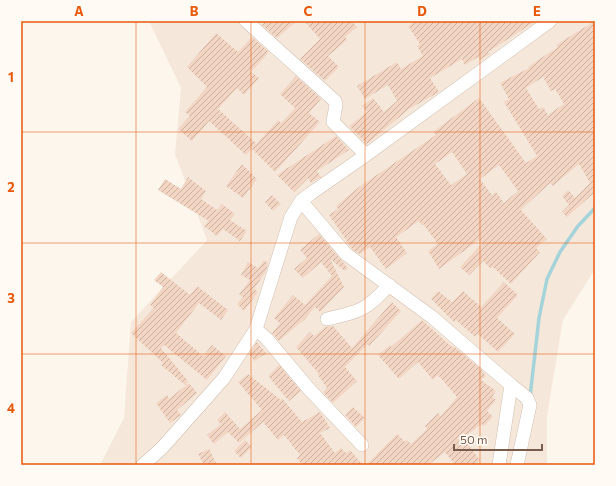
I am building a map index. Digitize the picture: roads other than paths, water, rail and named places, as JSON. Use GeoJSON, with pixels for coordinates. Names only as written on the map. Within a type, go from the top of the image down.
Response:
{"type":"FeatureCollection","features":[{"type":"Feature","properties":{"kind":"street"},"geometry":{"type":"LineString","coordinates":[[246,21],[303,74],[334,99],[336,105],[333,122],[366,155]]}},
{"type":"Feature","properties":{"kind":"street"},"geometry":{"type":"LineString","coordinates":[[143,465],[162,448],[224,378],[256,329],[288,224],[301,201],[550,21]]}},
{"type":"Feature","properties":{"kind":"street"},"geometry":{"type":"LineString","coordinates":[[301,201],[346,254],[432,317],[527,398],[530,407],[517,465]]}},
{"type":"Feature","properties":{"kind":"street"},"geometry":{"type":"LineString","coordinates":[[327,319],[361,311],[377,299],[389,285]]}},
{"type":"Feature","properties":{"kind":"street"},"geometry":{"type":"LineString","coordinates":[[256,329],[267,339],[309,390],[362,445]]}},
{"type":"Feature","properties":{"kind":"street"},"geometry":{"type":"LineString","coordinates":[[499,465],[514,387]]}},
{"type":"Feature","properties":{"kind":"waterway"},"geometry":{"type":"LineString","coordinates":[[530,397],[539,318],[547,279],[560,252],[578,226],[595,208]]}}]}
